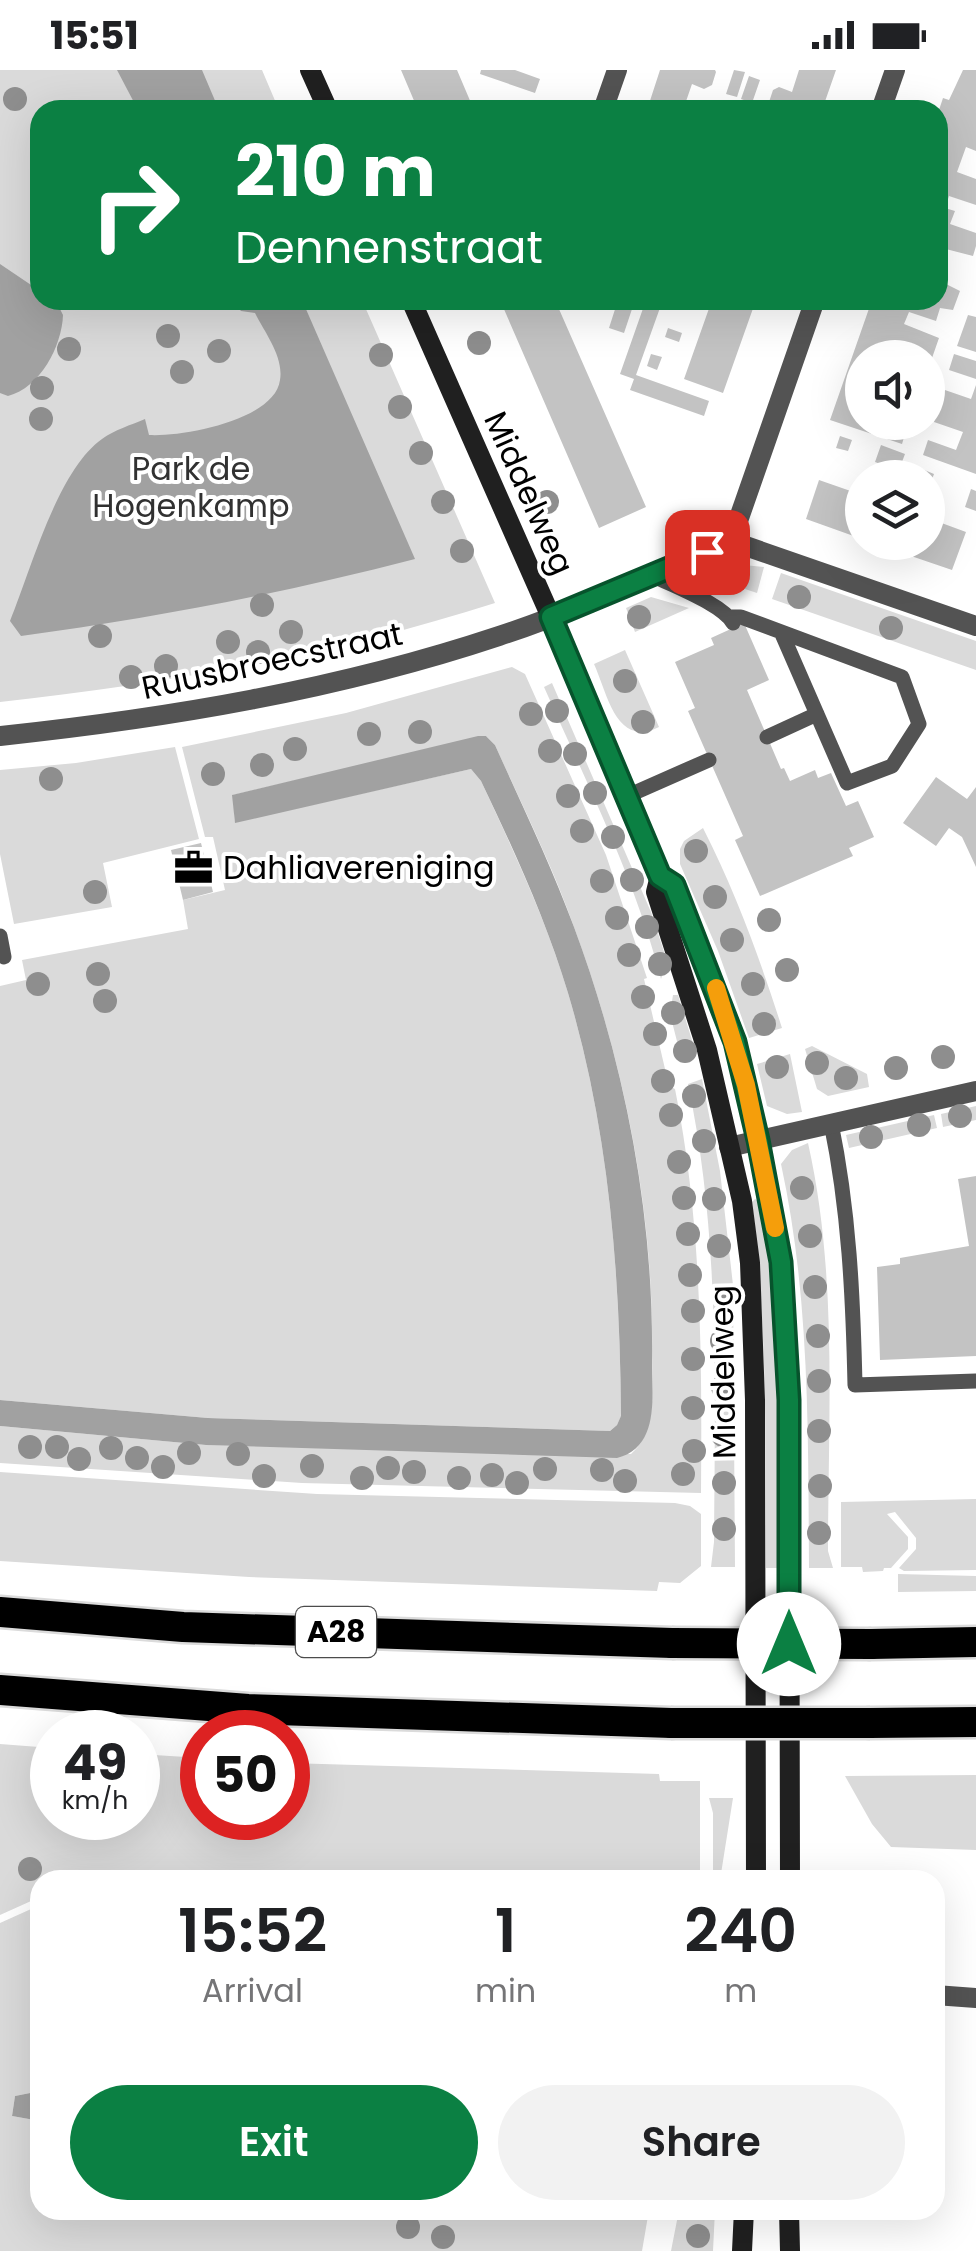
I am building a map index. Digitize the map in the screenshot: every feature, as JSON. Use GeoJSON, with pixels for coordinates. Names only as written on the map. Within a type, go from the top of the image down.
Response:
{"type":"FeatureCollection","features":[{"type":"Feature","properties":{"kind":"highway","name":"A28"},"geometry":{"type":"LineString","coordinates":[[0,1612],[183,1626],[672,1643],[976,1642]]}},
{"type":"Feature","properties":{"kind":"highway"},"geometry":{"type":"LineString","coordinates":[[0,1690],[248,1709],[671,1722],[976,1722]]}},
{"type":"Feature","properties":{"kind":"main road"},"geometry":{"type":"LineString","coordinates":[[310,70],[324,100]]}},
{"type":"Feature","properties":{"kind":"main road","name":"Middelweg"},"geometry":{"type":"LineString","coordinates":[[415,310],[660,876],[674,885],[725,1011],[758,1140],[781,1262],[786,1323],[790,1870]]}},
{"type":"Feature","properties":{"kind":"main road","name":"Middelweg"},"geometry":{"type":"LineString","coordinates":[[660,876],[656,892],[703,1034],[742,1201],[754,1324],[756,1870]]}},
{"type":"Feature","properties":{"kind":"main road"},"geometry":{"type":"LineString","coordinates":[[742,2251],[744,2220]]}},
{"type":"Feature","properties":{"kind":"main road"},"geometry":{"type":"LineString","coordinates":[[788,2220],[790,2251]]}},
{"type":"Feature","properties":{"kind":"street"},"geometry":{"type":"LineString","coordinates":[[606,100],[616,70]]}},
{"type":"Feature","properties":{"kind":"street"},"geometry":{"type":"LineString","coordinates":[[884,100],[895,70]]}},
{"type":"Feature","properties":{"kind":"street"},"geometry":{"type":"LineString","coordinates":[[812,310],[731,541],[975,624]]}},
{"type":"Feature","properties":{"kind":"street","name":"Ruusbroecstraat"},"geometry":{"type":"LineString","coordinates":[[0,736],[136,720],[312,688],[427,659],[551,617],[731,541]]}},
{"type":"Feature","properties":{"kind":"street"},"geometry":{"type":"LineString","coordinates":[[728,1147],[976,1091]]}},
{"type":"Feature","properties":{"kind":"street"},"geometry":{"type":"LineString","coordinates":[[945,1996],[976,1998]]}},
{"type":"Feature","properties":{"kind":"lane"},"geometry":{"type":"LineString","coordinates":[[652,574],[733,622],[741,617],[902,677],[919,724],[892,766],[847,783],[782,634]]}},
{"type":"Feature","properties":{"kind":"lane"},"geometry":{"type":"LineString","coordinates":[[768,737],[817,714]]}},
{"type":"Feature","properties":{"kind":"lane"},"geometry":{"type":"LineString","coordinates":[[625,797],[709,760]]}},
{"type":"Feature","properties":{"kind":"lane"},"geometry":{"type":"LineString","coordinates":[[0,936],[4,957]]}},
{"type":"Feature","properties":{"kind":"lane"},"geometry":{"type":"LineString","coordinates":[[832,1123],[852,1273],[855,1385],[976,1381]]}},
{"type":"Feature","properties":{"kind":"green space","name":"Park de Hogenkamp"},"geometry":{"type":"Polygon","coordinates":[[[0,70],[262,70],[275,100],[30,100],[30,310],[366,310],[495,603],[373,638],[250,665],[0,702],[0,70]]]}},
{"type":"Feature","properties":{"kind":"green space"},"geometry":{"type":"Polygon","coordinates":[[[733,564],[764,567],[757,593],[739,587],[723,594],[700,582],[702,575],[733,564]]]}},
{"type":"Feature","properties":{"kind":"green space"},"geometry":{"type":"Polygon","coordinates":[[[781,573],[976,641],[976,670],[772,599],[781,573]]]}},
{"type":"Feature","properties":{"kind":"green space"},"geometry":{"type":"Polygon","coordinates":[[[651,597],[689,608],[635,632],[626,608],[651,597]]]}},
{"type":"Feature","properties":{"kind":"green space"},"geometry":{"type":"Polygon","coordinates":[[[625,650],[659,727],[644,732],[623,724],[616,715],[594,664],[625,650]]]}},
{"type":"Feature","properties":{"kind":"green space"},"geometry":{"type":"Polygon","coordinates":[[[512,667],[525,674],[606,855],[647,978],[644,979],[669,1086],[675,1089],[695,1240],[701,1493],[302,1483],[0,1463],[0,1426],[206,1445],[631,1454],[640,1444],[652,1407],[651,1300],[641,1191],[621,1083],[592,978],[565,904],[495,745],[486,736],[233,795],[235,822],[471,769],[481,781],[550,938],[568,993],[593,1097],[615,1256],[621,1417],[617,1425],[610,1431],[208,1418],[0,1400],[0,986],[26,980],[22,960],[188,929],[183,900],[225,890],[213,837],[205,837],[182,747],[346,713],[512,667]]]}},
{"type":"Feature","properties":{"kind":"green space"},"geometry":{"type":"Polygon","coordinates":[[[552,683],[651,912],[667,961],[661,979],[624,867],[544,687],[552,683]]]}},
{"type":"Feature","properties":{"kind":"green space"},"geometry":{"type":"Polygon","coordinates":[[[175,747],[199,839],[103,863],[112,907],[14,924],[0,854],[0,770],[175,747]]]}},
{"type":"Feature","properties":{"kind":"green space"},"geometry":{"type":"Polygon","coordinates":[[[703,828],[747,926],[782,1028],[749,1038],[718,951],[680,864],[684,841],[703,828]]]}},
{"type":"Feature","properties":{"kind":"green space"},"geometry":{"type":"Polygon","coordinates":[[[673,995],[678,995],[696,1053],[680,1053],[670,1014],[673,995]]]}},
{"type":"Feature","properties":{"kind":"green space"},"geometry":{"type":"Polygon","coordinates":[[[812,1046],[867,1074],[869,1087],[828,1096],[817,1089],[805,1049],[812,1046]]]}},
{"type":"Feature","properties":{"kind":"green space"},"geometry":{"type":"Polygon","coordinates":[[[790,1054],[802,1112],[787,1114],[767,1106],[757,1064],[790,1054]]]}},
{"type":"Feature","properties":{"kind":"green space"},"geometry":{"type":"Polygon","coordinates":[[[702,1079],[720,1171],[733,1285],[735,1567],[711,1567],[715,1427],[711,1255],[688,1084],[702,1079]]]}},
{"type":"Feature","properties":{"kind":"green space"},"geometry":{"type":"Polygon","coordinates":[[[976,1106],[976,1120],[943,1127],[941,1114],[976,1106]]]}},
{"type":"Feature","properties":{"kind":"green space"},"geometry":{"type":"Polygon","coordinates":[[[934,1115],[937,1128],[849,1148],[846,1135],[934,1115]]]}},
{"type":"Feature","properties":{"kind":"green space"},"geometry":{"type":"Polygon","coordinates":[[[808,1143],[828,1295],[828,1551],[833,1568],[809,1568],[802,1314],[781,1164],[792,1150],[808,1143]]]}},
{"type":"Feature","properties":{"kind":"green space"},"geometry":{"type":"Polygon","coordinates":[[[752,1202],[761,1202],[775,1339],[778,1568],[766,1568],[765,1385],[752,1202]]]}},
{"type":"Feature","properties":{"kind":"green space"},"geometry":{"type":"Polygon","coordinates":[[[0,1472],[317,1494],[675,1503],[690,1506],[701,1514],[701,1566],[680,1583],[659,1582],[657,1591],[249,1577],[0,1561],[0,1472]]]}},
{"type":"Feature","properties":{"kind":"green space"},"geometry":{"type":"Polygon","coordinates":[[[976,1499],[976,1570],[899,1568],[916,1549],[916,1538],[895,1512],[887,1514],[908,1537],[908,1549],[891,1568],[863,1572],[862,1567],[841,1567],[841,1502],[976,1499]]]}},
{"type":"Feature","properties":{"kind":"green space"},"geometry":{"type":"Polygon","coordinates":[[[898,1574],[976,1576],[976,1591],[898,1592],[898,1574]]]}},
{"type":"Feature","properties":{"kind":"green space"},"geometry":{"type":"Polygon","coordinates":[[[0,1744],[30,1746],[30,1840],[160,1840],[160,1755],[180,1757],[180,1840],[310,1840],[310,1764],[659,1774],[660,1781],[700,1781],[700,1870],[30,1870],[30,1902],[0,1915],[0,1744]]]}},
{"type":"Feature","properties":{"kind":"green space"},"geometry":{"type":"Polygon","coordinates":[[[976,1775],[976,1850],[891,1847],[872,1824],[845,1776],[976,1775]]]}},
{"type":"Feature","properties":{"kind":"green space"},"geometry":{"type":"Polygon","coordinates":[[[709,1798],[733,1798],[722,1870],[713,1870],[713,1813],[709,1798]]]}},
{"type":"Feature","properties":{"kind":"green space"},"geometry":{"type":"Polygon","coordinates":[[[30,1910],[30,2093],[15,2096],[12,2116],[30,2119],[30,2220],[647,2220],[642,2251],[0,2251],[0,1923],[30,1910]]]}},
{"type":"Feature","properties":{"kind":"green space"},"geometry":{"type":"Polygon","coordinates":[[[677,2220],[715,2220],[713,2251],[671,2251],[677,2220]]]}},
{"type":"Feature","properties":{"kind":"shaded area"},"geometry":{"type":"Polygon","coordinates":[[[117,70],[202,70],[215,100],[133,100],[117,70]]]}},
{"type":"Feature","properties":{"kind":"shaded area"},"geometry":{"type":"Polygon","coordinates":[[[0,264],[30,284],[30,310],[60,310],[63,315],[54,352],[39,375],[20,391],[8,396],[0,393],[0,264]]]}},
{"type":"Feature","properties":{"kind":"shaded area"},"geometry":{"type":"Polygon","coordinates":[[[306,310],[415,559],[219,604],[21,636],[10,621],[59,497],[86,454],[117,430],[145,419],[149,435],[204,429],[245,416],[274,394],[280,371],[273,345],[255,313],[241,311],[306,310]]]}},
{"type":"Feature","properties":{"kind":"shaded area"},"geometry":{"type":"Polygon","coordinates":[[[486,736],[495,745],[556,881],[592,979],[622,1086],[642,1195],[651,1306],[651,1418],[641,1443],[617,1458],[206,1445],[0,1426],[0,1400],[208,1418],[610,1431],[617,1425],[621,1416],[615,1256],[593,1097],[568,993],[550,939],[481,781],[471,769],[235,823],[232,795],[486,736]]]}},
{"type":"Feature","properties":{"kind":"shaded area"},"geometry":{"type":"Polygon","coordinates":[[[30,2093],[30,2119],[12,2116],[15,2096],[30,2093]]]}},
{"type":"Feature","properties":{"kind":"building"},"geometry":{"type":"Polygon","coordinates":[[[401,70],[457,70],[470,100],[414,100],[401,70]]]}},
{"type":"Feature","properties":{"kind":"building"},"geometry":{"type":"Polygon","coordinates":[[[481,70],[515,70],[540,79],[535,93],[480,74],[481,70]]]}},
{"type":"Feature","properties":{"kind":"building"},"geometry":{"type":"Polygon","coordinates":[[[660,70],[716,72],[712,85],[704,89],[692,84],[686,100],[650,100],[660,70]]]}},
{"type":"Feature","properties":{"kind":"building"},"geometry":{"type":"Polygon","coordinates":[[[734,70],[745,72],[737,97],[726,94],[734,70]]]}},
{"type":"Feature","properties":{"kind":"building"},"geometry":{"type":"Polygon","coordinates":[[[799,70],[836,70],[826,100],[770,100],[773,90],[779,87],[792,92],[799,70]]]}},
{"type":"Feature","properties":{"kind":"building"},"geometry":{"type":"Polygon","coordinates":[[[963,70],[976,70],[976,151],[966,147],[957,172],[976,179],[976,205],[949,196],[948,199],[948,100],[942,100],[943,98],[949,100],[963,70]]]}},
{"type":"Feature","properties":{"kind":"building"},"geometry":{"type":"Polygon","coordinates":[[[749,76],[760,80],[753,100],[741,99],[749,76]]]}},
{"type":"Feature","properties":{"kind":"building"},"geometry":{"type":"Polygon","coordinates":[[[948,209],[955,211],[950,224],[976,233],[973,256],[948,250],[948,209]]]}},
{"type":"Feature","properties":{"kind":"building"},"geometry":{"type":"Polygon","coordinates":[[[948,285],[960,291],[953,310],[948,309],[948,285]]]}},
{"type":"Feature","properties":{"kind":"building"},"geometry":{"type":"Polygon","coordinates":[[[504,310],[559,310],[646,507],[599,528],[504,310]]]}},
{"type":"Feature","properties":{"kind":"building"},"geometry":{"type":"Polygon","coordinates":[[[615,310],[632,310],[624,333],[609,328],[615,310]]]}},
{"type":"Feature","properties":{"kind":"building"},"geometry":{"type":"Polygon","coordinates":[[[642,310],[659,310],[636,375],[709,401],[704,416],[630,390],[634,379],[620,374],[642,310]]]}},
{"type":"Feature","properties":{"kind":"building"},"geometry":{"type":"Polygon","coordinates":[[[708,310],[752,310],[723,393],[684,379],[708,310]]]}},
{"type":"Feature","properties":{"kind":"building"},"geometry":{"type":"Polygon","coordinates":[[[868,310],[939,310],[936,321],[909,312],[904,324],[939,338],[858,340],[868,310]]]}},
{"type":"Feature","properties":{"kind":"building"},"geometry":{"type":"Polygon","coordinates":[[[968,315],[976,317],[976,352],[957,346],[968,315]]]}},
{"type":"Feature","properties":{"kind":"building"},"geometry":{"type":"Polygon","coordinates":[[[668,328],[682,333],[679,342],[665,337],[668,328]]]}},
{"type":"Feature","properties":{"kind":"building"},"geometry":{"type":"Polygon","coordinates":[[[651,354],[662,357],[657,370],[647,366],[651,354]]]}},
{"type":"Feature","properties":{"kind":"building"},"geometry":{"type":"Polygon","coordinates":[[[954,354],[976,361],[976,379],[949,370],[954,354]]]}},
{"type":"Feature","properties":{"kind":"building"},"geometry":{"type":"Polygon","coordinates":[[[845,377],[845,425],[830,420],[845,377]]]}},
{"type":"Feature","properties":{"kind":"building"},"geometry":{"type":"Polygon","coordinates":[[[976,385],[976,474],[923,455],[928,440],[956,450],[963,432],[945,426],[945,390],[971,399],[976,385]]]}},
{"type":"Feature","properties":{"kind":"building"},"geometry":{"type":"Polygon","coordinates":[[[840,436],[852,440],[848,451],[836,448],[840,436]]]}},
{"type":"Feature","properties":{"kind":"building"},"geometry":{"type":"Polygon","coordinates":[[[881,445],[905,454],[903,460],[876,460],[881,445]]]}},
{"type":"Feature","properties":{"kind":"building"},"geometry":{"type":"Polygon","coordinates":[[[819,480],[845,489],[845,533],[806,519],[819,480]]]}},
{"type":"Feature","properties":{"kind":"building"},"geometry":{"type":"Polygon","coordinates":[[[971,489],[976,491],[976,511],[965,507],[971,489]]]}},
{"type":"Feature","properties":{"kind":"building"},"geometry":{"type":"Polygon","coordinates":[[[945,524],[966,532],[952,570],[923,560],[945,560],[945,524]]]}},
{"type":"Feature","properties":{"kind":"building"},"geometry":{"type":"Polygon","coordinates":[[[744,623],[769,680],[747,690],[781,769],[790,781],[815,770],[818,778],[831,773],[846,806],[858,801],[874,837],[849,848],[853,856],[760,896],[735,840],[743,836],[688,711],[695,708],[675,662],[714,645],[711,638],[744,623]]]}},
{"type":"Feature","properties":{"kind":"building"},"geometry":{"type":"Polygon","coordinates":[[[936,777],[967,799],[976,787],[976,867],[962,837],[949,828],[936,846],[903,823],[936,777]]]}},
{"type":"Feature","properties":{"kind":"building"},"geometry":{"type":"Polygon","coordinates":[[[201,843],[213,892],[183,900],[171,850],[201,843]]]}},
{"type":"Feature","properties":{"kind":"building"},"geometry":{"type":"Polygon","coordinates":[[[976,1176],[976,1356],[880,1360],[877,1267],[900,1264],[900,1258],[969,1246],[958,1179],[976,1176]]]}},
{"type":"Feature","properties":{"kind":"slow traffic"},"geometry":{"type":"LineString","coordinates":[[716,988],[746,1085],[775,1228]]}},
{"type":"Feature","properties":{"kind":"place","name":"Dahliavereniging"},"geometry":{"type":"Point","coordinates":[193,868]}},
{"type":"Feature","properties":{"kind":"route"},"geometry":{"type":"LineString","coordinates":[[707,552],[551,617],[660,876],[674,885],[725,1011],[746,1085],[771,1201],[786,1323],[789,1644]]}}]}
